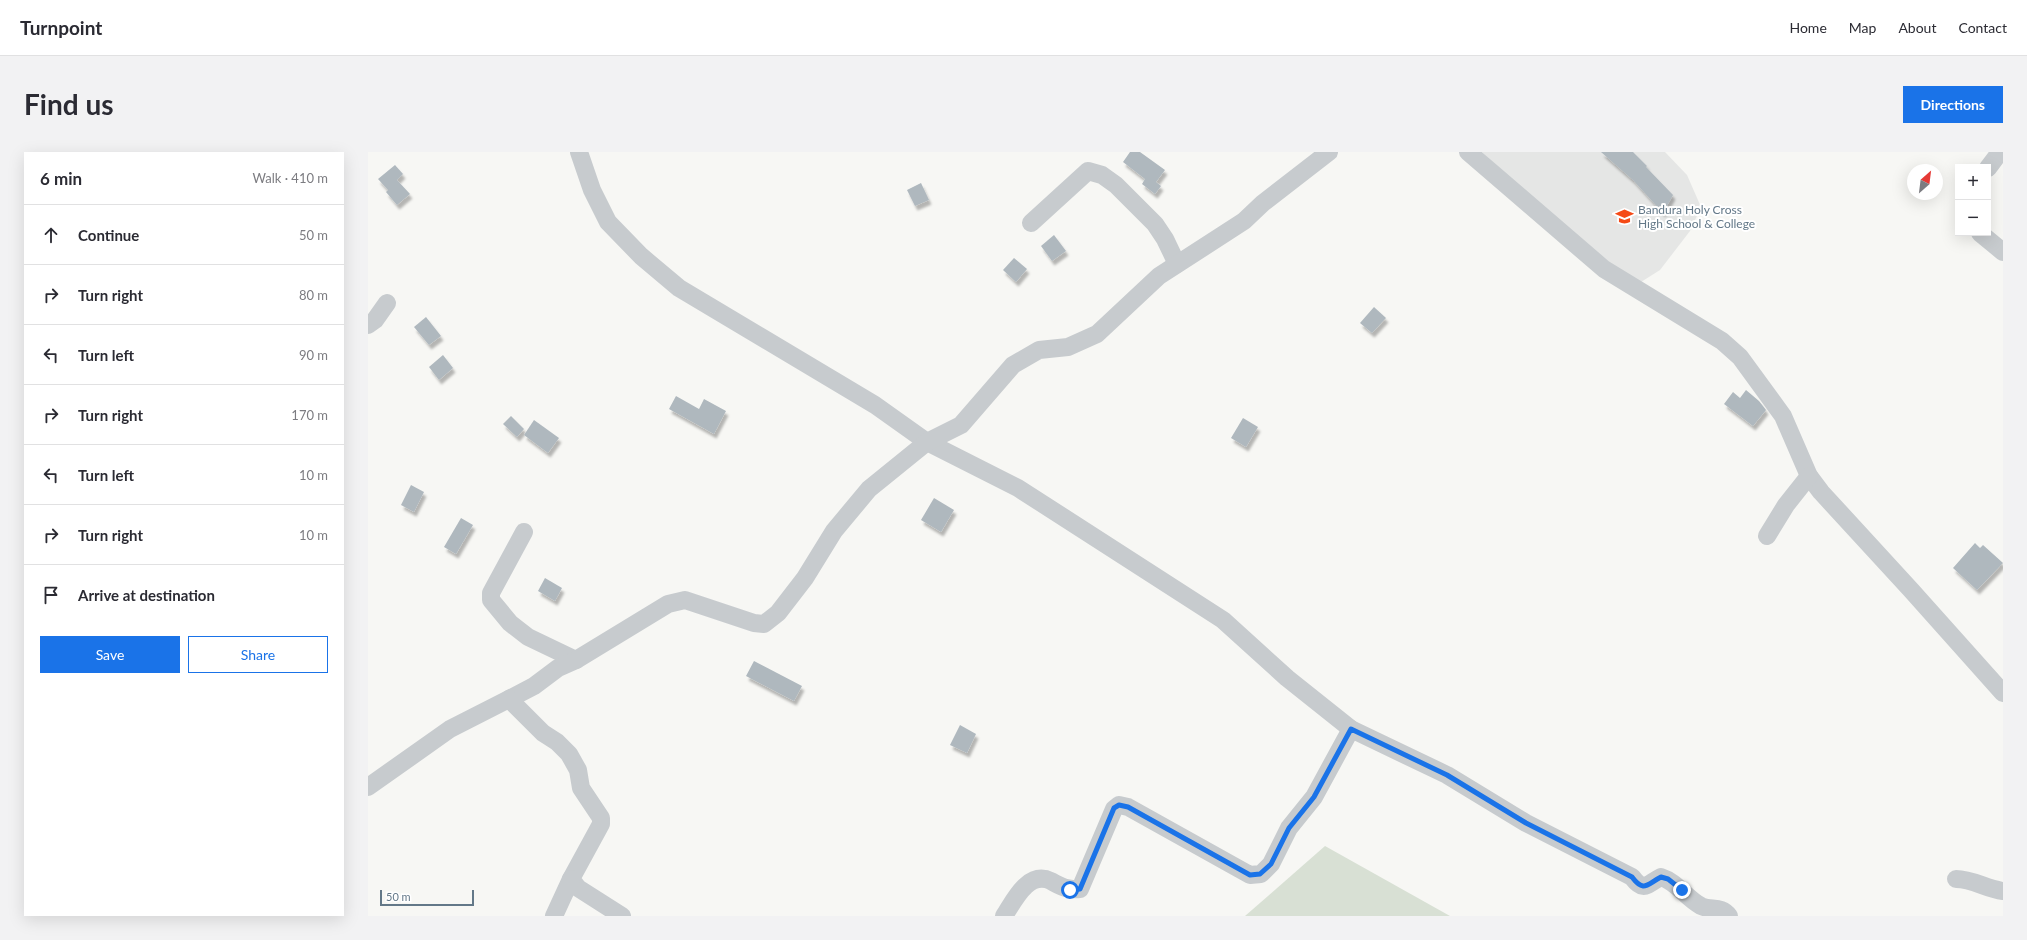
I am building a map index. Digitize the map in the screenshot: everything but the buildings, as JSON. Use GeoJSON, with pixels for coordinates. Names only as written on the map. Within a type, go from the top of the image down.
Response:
{"type":"FeatureCollection","features":[{"type":"Feature","properties":{"kind":"street"},"geometry":{"type":"LineString","coordinates":[[579,152],[592,190],[608,222],[641,256],[679,288],[875,405],[927,442],[1018,488],[1223,620],[1287,678],[1351,729],[1447,775],[1526,823],[1632,877],[1638,886],[1642,887],[1648,885],[1661,877],[1668,879],[1692,900],[1706,908],[1716,907],[1723,910],[1729,916]]}},
{"type":"Feature","properties":{"kind":"street"},"geometry":{"type":"LineString","coordinates":[[368,787],[450,729],[534,686],[558,668],[576,660],[668,604],[685,600],[754,623],[764,624],[778,613],[805,578],[834,531],[869,489],[927,442],[961,425],[1013,365],[1039,350],[1068,347],[1097,334],[1159,276],[1238,225],[1263,203],[1329,152]]}},
{"type":"Feature","properties":{"kind":"street"},"geometry":{"type":"LineString","coordinates":[[1468,152],[1604,269],[1722,341],[1740,357],[1755,375],[1783,416],[1808,476],[2003,693]]}},
{"type":"Feature","properties":{"kind":"street"},"geometry":{"type":"LineString","coordinates":[[1991,164],[2000,152]]}},
{"type":"Feature","properties":{"kind":"street"},"geometry":{"type":"LineString","coordinates":[[1031,223],[1088,171],[1102,175],[1116,185],[1155,224],[1165,239],[1177,264]]}},
{"type":"Feature","properties":{"kind":"street"},"geometry":{"type":"LineString","coordinates":[[1984,236],[2003,252]]}},
{"type":"Feature","properties":{"kind":"street"},"geometry":{"type":"LineString","coordinates":[[368,325],[374,320],[387,303]]}},
{"type":"Feature","properties":{"kind":"street"},"geometry":{"type":"LineString","coordinates":[[1767,536],[1786,506],[1808,476]]}},
{"type":"Feature","properties":{"kind":"street"},"geometry":{"type":"LineString","coordinates":[[524,532],[491,593],[491,600],[510,623],[528,637],[576,660]]}},
{"type":"Feature","properties":{"kind":"street"},"geometry":{"type":"LineString","coordinates":[[509,700],[543,733],[557,742],[569,754],[578,770],[581,788],[601,818],[601,824],[597,833],[571,879],[554,916]]}},
{"type":"Feature","properties":{"kind":"street"},"geometry":{"type":"LineString","coordinates":[[1004,916],[1026,884],[1033,879],[1046,879],[1070,890],[1080,889],[1114,808],[1119,805],[1128,807],[1250,875],[1260,874],[1271,864],[1289,828],[1314,797],[1351,729]]}},
{"type":"Feature","properties":{"kind":"street"},"geometry":{"type":"LineString","coordinates":[[571,879],[578,888],[622,916]]}},
{"type":"Feature","properties":{"kind":"street"},"geometry":{"type":"LineString","coordinates":[[1956,879],[1967,879],[1994,890],[2003,891]]}},
{"type":"Feature","properties":{"kind":"shaded area","name":"Bandura Holy Cross High School & College"},"geometry":{"type":"Polygon","coordinates":[[[1482,152],[1665,152],[1687,175],[1701,207],[1690,231],[1660,270],[1641,282],[1615,276],[1482,152]]]}},
{"type":"Feature","properties":{"kind":"shaded area"},"geometry":{"type":"Polygon","coordinates":[[[1325,846],[1450,916],[1245,916],[1325,846]]]}},
{"type":"Feature","properties":{"kind":"place","name":"Bandura Holy Cross High School & College"},"geometry":{"type":"Point","coordinates":[1625,217]}},
{"type":"Feature","properties":{"kind":"route"},"geometry":{"type":"LineString","coordinates":[[1070,890],[1080,889],[1114,808],[1119,805],[1128,807],[1250,875],[1260,874],[1271,864],[1289,828],[1314,797],[1351,729],[1447,775],[1479,793],[1526,823],[1632,877],[1638,886],[1642,887],[1648,885],[1661,877],[1668,879],[1682,890]]}}]}
